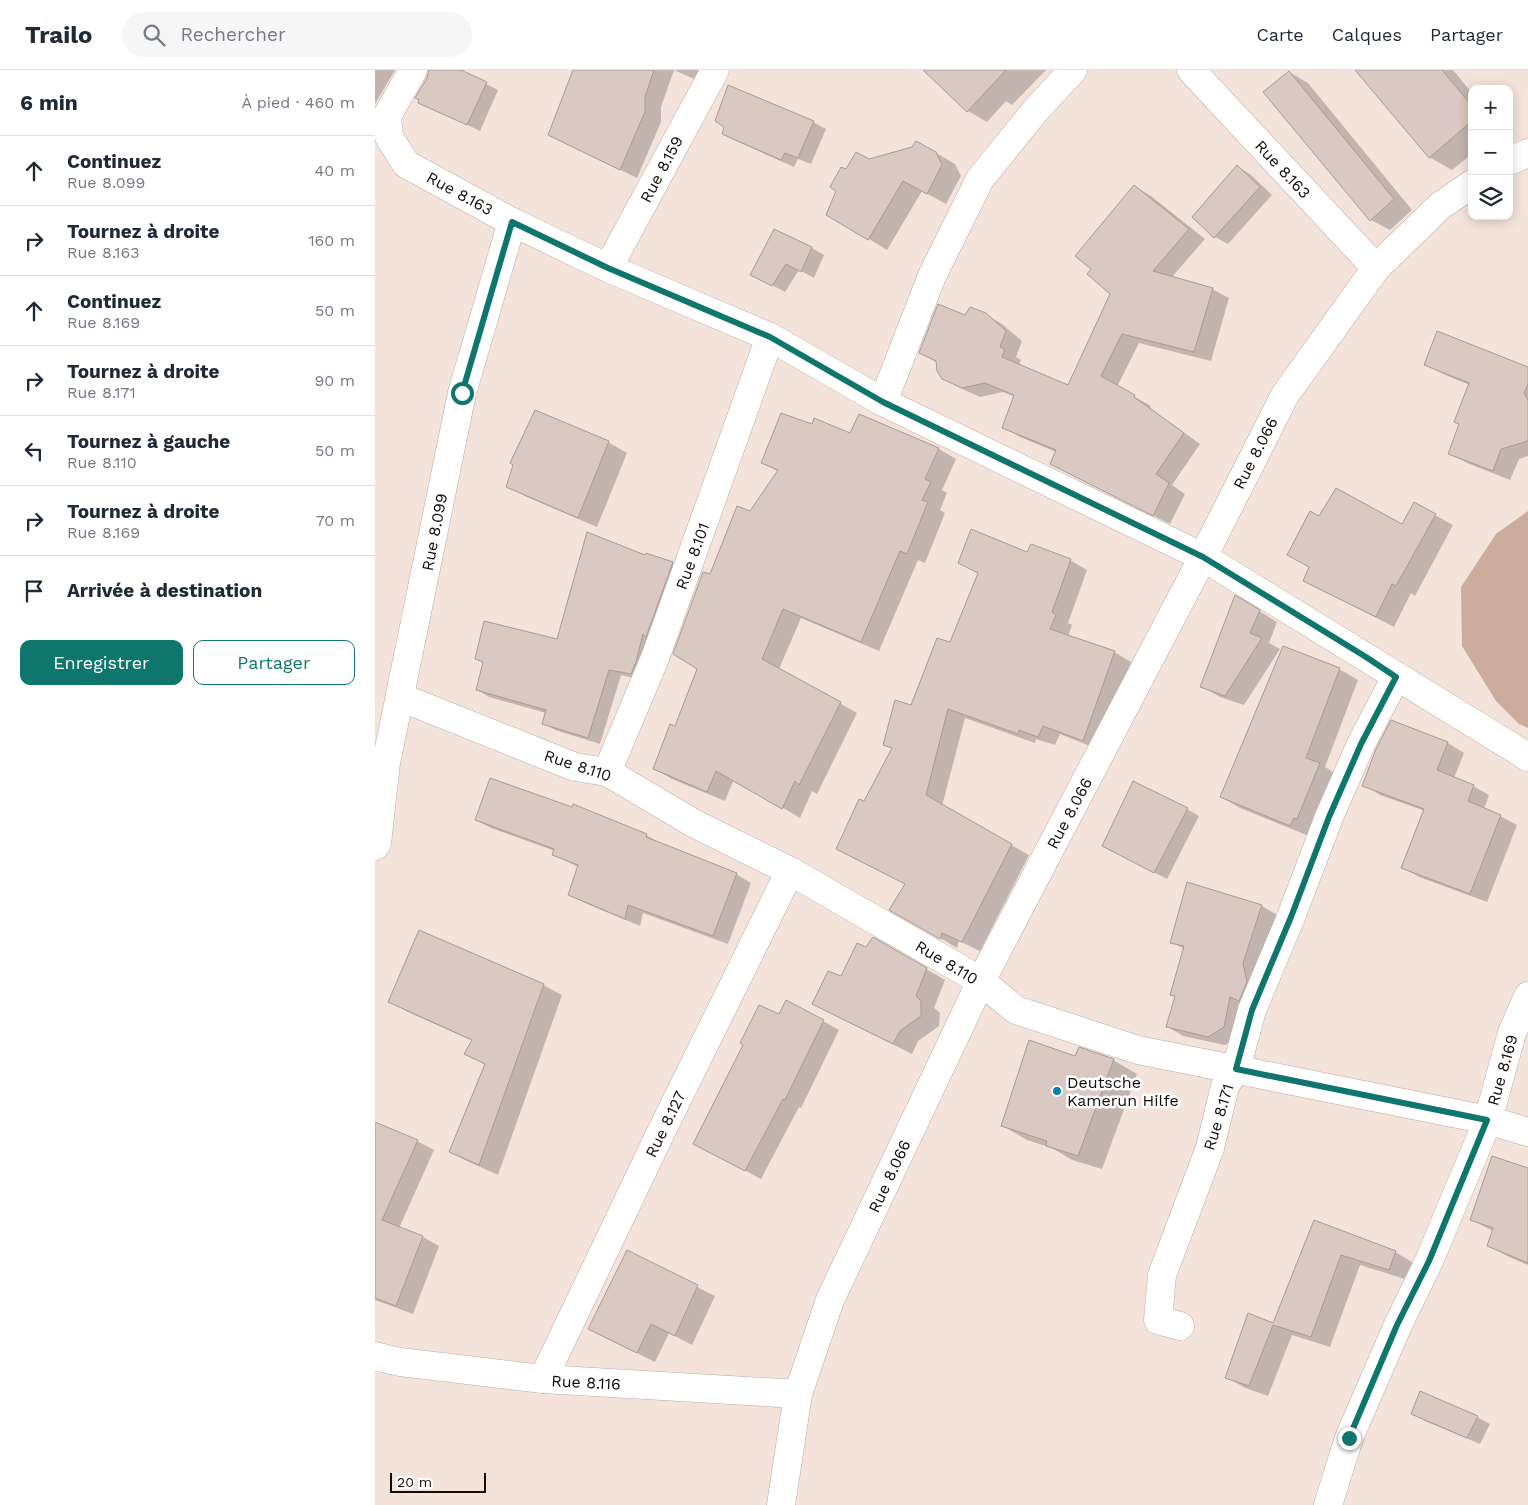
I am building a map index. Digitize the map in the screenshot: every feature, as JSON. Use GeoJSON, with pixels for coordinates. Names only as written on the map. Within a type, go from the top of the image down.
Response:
{"type":"FeatureCollection","features":[{"type":"Feature","properties":{"kind":"street","name":"Rue 8.163"},"geometry":{"type":"LineString","coordinates":[[413,70],[387,116],[389,137],[406,164],[512,222],[608,268],[770,337],[883,402],[1203,557]]}},
{"type":"Feature","properties":{"kind":"street","name":"Rue 8.159"},"geometry":{"type":"LineString","coordinates":[[608,268],[715,70]]}},
{"type":"Feature","properties":{"kind":"street"},"geometry":{"type":"LineString","coordinates":[[883,402],[932,276],[980,179],[1035,111],[1073,70]]}},
{"type":"Feature","properties":{"kind":"street","name":"Rue 8.163"},"geometry":{"type":"LineString","coordinates":[[1191,70],[1376,268]]}},
{"type":"Feature","properties":{"kind":"street"},"geometry":{"type":"LineString","coordinates":[[1513,159],[1528,153]]}},
{"type":"Feature","properties":{"kind":"street","name":"Rue 8.066"},"geometry":{"type":"LineString","coordinates":[[781,1505],[798,1394],[830,1300],[981,981],[1203,557],[1285,395],[1376,268],[1440,206],[1468,187]]}},
{"type":"Feature","properties":{"kind":"street","name":"Rue 8.099"},"geometry":{"type":"LineString","coordinates":[[375,846],[377,843],[386,763],[462,393],[512,222]]}},
{"type":"Feature","properties":{"kind":"street","name":"Rue 8.101"},"geometry":{"type":"LineString","coordinates":[[607,772],[655,658],[770,337]]}},
{"type":"Feature","properties":{"kind":"street"},"geometry":{"type":"LineString","coordinates":[[1203,557],[1528,757]]}},
{"type":"Feature","properties":{"kind":"street","name":"Rue 8.171"},"geometry":{"type":"LineString","coordinates":[[1180,1326],[1158,1320],[1162,1275],[1210,1148],[1225,1086],[1236,1069],[1252,1010],[1291,917],[1329,817],[1361,744],[1396,677]]}},
{"type":"Feature","properties":{"kind":"street","name":"Rue 8.110"},"geometry":{"type":"LineString","coordinates":[[400,697],[575,767],[607,772],[695,824],[790,870],[981,981],[1016,1010],[1138,1050],[1487,1120],[1528,1132]]}},
{"type":"Feature","properties":{"kind":"street","name":"Rue 8.127"},"geometry":{"type":"LineString","coordinates":[[543,1379],[662,1130],[790,870]]}},
{"type":"Feature","properties":{"kind":"street","name":"Rue 8.169"},"geometry":{"type":"LineString","coordinates":[[1327,1505],[1353,1429],[1397,1325],[1429,1261],[1487,1120],[1512,1033],[1528,996]]}},
{"type":"Feature","properties":{"kind":"street","name":"Rue 8.116"},"geometry":{"type":"LineString","coordinates":[[375,1356],[400,1362],[543,1379],[798,1394]]}},
{"type":"Feature","properties":{"kind":"shaded area"},"geometry":{"type":"Polygon","coordinates":[[[1528,511],[1528,728],[1519,724],[1496,701],[1462,646],[1461,587],[1496,534],[1528,511]]]}},
{"type":"Feature","properties":{"kind":"building"},"geometry":{"type":"Polygon","coordinates":[[[429,70],[461,70],[487,82],[467,125],[418,103],[419,100],[415,98],[427,78],[429,70]]]}},
{"type":"Feature","properties":{"kind":"building"},"geometry":{"type":"Polygon","coordinates":[[[573,70],[654,70],[645,97],[645,112],[620,170],[548,135],[573,70]]]}},
{"type":"Feature","properties":{"kind":"building"},"geometry":{"type":"Polygon","coordinates":[[[923,70],[1006,70],[967,112],[923,70]]]}},
{"type":"Feature","properties":{"kind":"building"},"geometry":{"type":"Polygon","coordinates":[[[1355,70],[1442,70],[1468,101],[1468,124],[1429,158],[1355,70]]]}},
{"type":"Feature","properties":{"kind":"building"},"geometry":{"type":"Polygon","coordinates":[[[1289,71],[1394,199],[1370,221],[1263,92],[1289,71]]]}},
{"type":"Feature","properties":{"kind":"building"},"geometry":{"type":"Polygon","coordinates":[[[728,85],[814,121],[798,158],[785,153],[781,160],[722,134],[724,127],[715,121],[728,85]]]}},
{"type":"Feature","properties":{"kind":"building"},"geometry":{"type":"Polygon","coordinates":[[[916,141],[936,152],[942,165],[927,194],[903,181],[868,240],[826,215],[836,191],[830,187],[841,167],[846,169],[856,152],[869,159],[912,147],[916,141]]]}},
{"type":"Feature","properties":{"kind":"building"},"geometry":{"type":"Polygon","coordinates":[[[1237,165],[1260,187],[1214,238],[1192,217],[1237,165]]]}},
{"type":"Feature","properties":{"kind":"building"},"geometry":{"type":"Polygon","coordinates":[[[1134,185],[1189,229],[1153,271],[1213,288],[1194,352],[1122,334],[1101,376],[1135,395],[1134,397],[1184,433],[1156,474],[1169,483],[1153,516],[1050,464],[1056,450],[1002,428],[1014,395],[985,383],[962,388],[942,379],[937,371],[936,361],[919,353],[938,304],[965,315],[970,307],[986,313],[1006,331],[1000,347],[1005,349],[1002,357],[1068,385],[1110,294],[1087,274],[1091,269],[1075,256],[1134,185]]]}},
{"type":"Feature","properties":{"kind":"building"},"geometry":{"type":"Polygon","coordinates":[[[774,229],[812,247],[801,272],[786,264],[772,286],[750,275],[774,229]]]}},
{"type":"Feature","properties":{"kind":"building"},"geometry":{"type":"Polygon","coordinates":[[[1437,331],[1528,367],[1528,384],[1524,393],[1528,400],[1528,441],[1501,449],[1493,471],[1448,454],[1459,424],[1454,422],[1469,383],[1424,365],[1437,331]]]}},
{"type":"Feature","properties":{"kind":"building"},"geometry":{"type":"Polygon","coordinates":[[[535,410],[609,441],[578,518],[506,487],[513,465],[510,463],[535,410]]]}},
{"type":"Feature","properties":{"kind":"building"},"geometry":{"type":"Polygon","coordinates":[[[781,413],[812,424],[814,418],[850,433],[859,414],[939,448],[925,479],[931,482],[922,500],[928,502],[907,554],[900,551],[861,642],[783,609],[762,659],[841,702],[799,785],[795,781],[782,809],[716,771],[707,792],[653,769],[670,724],[675,726],[697,669],[673,654],[703,572],[710,574],[737,506],[750,511],[778,470],[761,463],[781,413]]]}},
{"type":"Feature","properties":{"kind":"building"},"geometry":{"type":"Polygon","coordinates":[[[1336,488],[1402,524],[1414,502],[1436,514],[1396,586],[1392,584],[1376,617],[1303,581],[1309,567],[1287,555],[1310,511],[1319,516],[1336,488]]]}},
{"type":"Feature","properties":{"kind":"building"},"geometry":{"type":"Polygon","coordinates":[[[971,529],[1027,552],[1031,544],[1071,559],[1052,612],[1056,615],[1050,629],[1115,651],[1083,741],[1043,726],[1038,737],[1019,730],[1018,734],[948,709],[926,795],[1012,844],[962,942],[942,933],[940,939],[889,910],[905,884],[836,849],[859,799],[864,801],[892,748],[883,745],[895,700],[911,705],[937,638],[950,642],[978,573],[958,563],[971,529]]]}},
{"type":"Feature","properties":{"kind":"building"},"geometry":{"type":"Polygon","coordinates":[[[587,532],[645,555],[646,553],[673,562],[646,637],[643,634],[631,674],[609,670],[588,738],[542,724],[546,710],[476,690],[483,662],[475,659],[484,621],[557,639],[587,532]]]}},
{"type":"Feature","properties":{"kind":"building"},"geometry":{"type":"Polygon","coordinates":[[[1235,595],[1260,610],[1250,633],[1262,638],[1225,696],[1200,687],[1235,595]]]}},
{"type":"Feature","properties":{"kind":"building"},"geometry":{"type":"Polygon","coordinates":[[[1283,646],[1340,668],[1306,758],[1320,763],[1297,819],[1294,818],[1290,826],[1220,797],[1283,646]]]}},
{"type":"Feature","properties":{"kind":"building"},"geometry":{"type":"Polygon","coordinates":[[[1391,720],[1448,742],[1437,770],[1474,785],[1468,801],[1501,815],[1470,894],[1401,868],[1424,809],[1362,786],[1376,749],[1391,720]]]}},
{"type":"Feature","properties":{"kind":"building"},"geometry":{"type":"Polygon","coordinates":[[[490,778],[572,807],[573,804],[647,834],[646,837],[737,873],[713,936],[628,905],[625,919],[568,895],[578,865],[552,855],[554,849],[475,820],[490,778]]]}},
{"type":"Feature","properties":{"kind":"building"},"geometry":{"type":"Polygon","coordinates":[[[1133,781],[1188,808],[1154,873],[1102,846],[1133,781]]]}},
{"type":"Feature","properties":{"kind":"building"},"geometry":{"type":"Polygon","coordinates":[[[1187,882],[1262,905],[1243,963],[1247,982],[1239,1001],[1230,997],[1224,1027],[1208,1037],[1166,1027],[1175,996],[1170,995],[1184,946],[1170,943],[1187,882]]]}},
{"type":"Feature","properties":{"kind":"building"},"geometry":{"type":"Polygon","coordinates":[[[419,930],[544,984],[479,1165],[449,1152],[485,1064],[464,1054],[472,1040],[388,1002],[419,930]]]}},
{"type":"Feature","properties":{"kind":"building"},"geometry":{"type":"Polygon","coordinates":[[[873,937],[927,968],[916,996],[921,1001],[921,1016],[900,1031],[893,1044],[812,1004],[828,971],[841,976],[857,943],[866,947],[873,937]]]}},
{"type":"Feature","properties":{"kind":"building"},"geometry":{"type":"Polygon","coordinates":[[[786,1000],[824,1020],[785,1100],[783,1099],[745,1171],[693,1144],[743,1045],[740,1043],[759,1005],[779,1014],[786,1000]]]}},
{"type":"Feature","properties":{"kind":"building","name":"Deutsche Kamerun Hilfe"},"geometry":{"type":"Polygon","coordinates":[[[1029,1040],[1075,1056],[1079,1047],[1114,1059],[1078,1156],[1046,1146],[1047,1141],[1001,1126],[1029,1040]]]}},
{"type":"Feature","properties":{"kind":"building"},"geometry":{"type":"Polygon","coordinates":[[[375,1122],[418,1140],[382,1220],[423,1236],[396,1306],[375,1298],[375,1122]]]}},
{"type":"Feature","properties":{"kind":"building"},"geometry":{"type":"Polygon","coordinates":[[[1492,1156],[1528,1168],[1528,1263],[1487,1246],[1493,1228],[1470,1220],[1492,1156]]]}},
{"type":"Feature","properties":{"kind":"building"},"geometry":{"type":"Polygon","coordinates":[[[1314,1220],[1396,1251],[1389,1270],[1341,1255],[1311,1337],[1273,1325],[1249,1386],[1225,1378],[1248,1313],[1273,1323],[1314,1220]]]}},
{"type":"Feature","properties":{"kind":"building"},"geometry":{"type":"Polygon","coordinates":[[[627,1250],[698,1285],[675,1336],[651,1324],[637,1353],[588,1329],[627,1250]]]}},
{"type":"Feature","properties":{"kind":"building"},"geometry":{"type":"Polygon","coordinates":[[[1420,1391],[1478,1416],[1467,1438],[1411,1414],[1420,1391]]]}},
{"type":"Feature","properties":{"kind":"place","name":"Deutsche Kamerun Hilfe"},"geometry":{"type":"Point","coordinates":[1057,1091]}},
{"type":"Feature","properties":{"kind":"route"},"geometry":{"type":"LineString","coordinates":[[462,393],[512,222],[608,268],[770,337],[883,402],[1203,557],[1396,677],[1361,744],[1329,817],[1291,917],[1252,1010],[1236,1069],[1487,1120],[1429,1261],[1397,1325],[1349,1438]]}}]}
